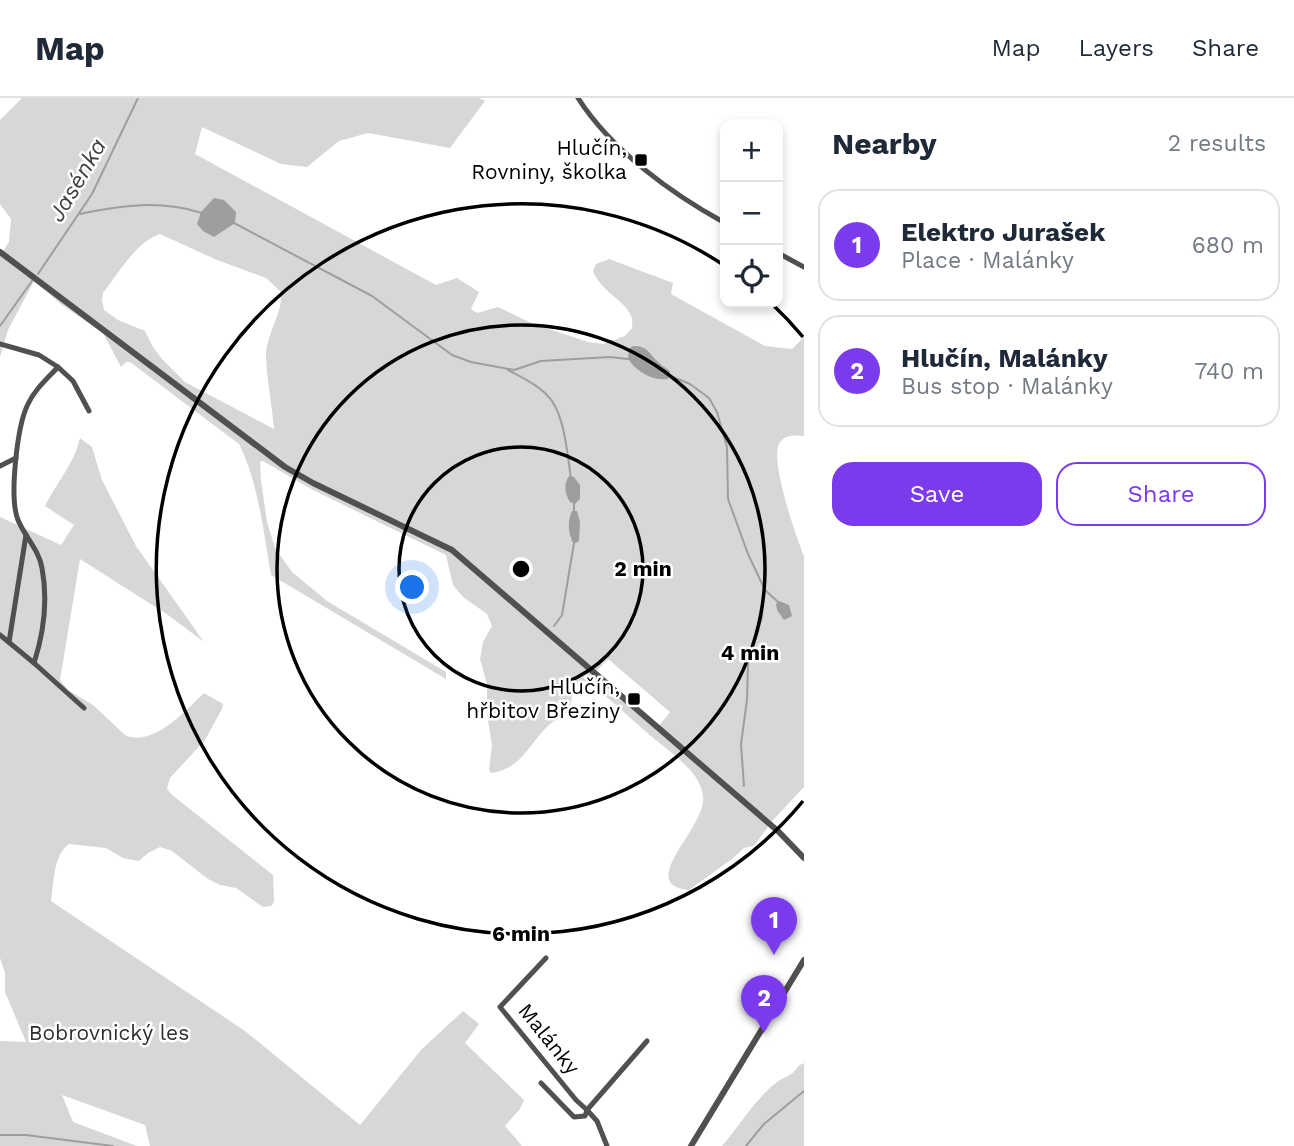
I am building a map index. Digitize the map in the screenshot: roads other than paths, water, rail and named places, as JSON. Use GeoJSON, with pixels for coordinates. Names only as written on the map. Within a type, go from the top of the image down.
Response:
{"type":"FeatureCollection","features":[{"type":"Feature","properties":{"kind":"street"},"geometry":{"type":"LineString","coordinates":[[578,98],[595,122],[634,159],[676,194],[720,220]]}},
{"type":"Feature","properties":{"kind":"street"},"geometry":{"type":"LineString","coordinates":[[0,251],[285,467],[452,550],[779,832],[804,858]]}},
{"type":"Feature","properties":{"kind":"street"},"geometry":{"type":"LineString","coordinates":[[783,256],[804,267]]}},
{"type":"Feature","properties":{"kind":"street"},"geometry":{"type":"LineString","coordinates":[[0,344],[39,355],[58,367],[73,381],[89,411]]}},
{"type":"Feature","properties":{"kind":"street"},"geometry":{"type":"LineString","coordinates":[[34,663],[45,614],[42,566],[17,518],[14,476],[27,406],[37,388],[58,367]]}},
{"type":"Feature","properties":{"kind":"street"},"geometry":{"type":"LineString","coordinates":[[0,466],[16,458]]}},
{"type":"Feature","properties":{"kind":"street"},"geometry":{"type":"LineString","coordinates":[[9,642],[26,534]]}},
{"type":"Feature","properties":{"kind":"street"},"geometry":{"type":"LineString","coordinates":[[0,635],[84,708]]}},
{"type":"Feature","properties":{"kind":"street","name":"Malánky"},"geometry":{"type":"LineString","coordinates":[[546,958],[500,1007],[576,1100],[597,1121],[607,1146]]}},
{"type":"Feature","properties":{"kind":"street"},"geometry":{"type":"LineString","coordinates":[[691,1146],[804,960]]}},
{"type":"Feature","properties":{"kind":"street"},"geometry":{"type":"LineString","coordinates":[[541,1083],[574,1117],[585,1116],[587,1110],[647,1041]]}},
{"type":"Feature","properties":{"kind":"waterway","name":"Jasénka"},"geometry":{"type":"LineString","coordinates":[[38,274],[92,194],[138,98]]}},
{"type":"Feature","properties":{"kind":"waterway"},"geometry":{"type":"LineString","coordinates":[[80,214],[141,205],[171,206],[202,213]]}},
{"type":"Feature","properties":{"kind":"waterway"},"geometry":{"type":"LineString","coordinates":[[234,223],[372,296],[452,355],[471,362],[514,370],[541,361],[610,357],[628,359]]}},
{"type":"Feature","properties":{"kind":"waterway","name":"Jasénka"},"geometry":{"type":"LineString","coordinates":[[0,326],[32,281]]}},
{"type":"Feature","properties":{"kind":"waterway"},"geometry":{"type":"LineString","coordinates":[[508,370],[528,380],[552,402],[564,433],[571,478]]}},
{"type":"Feature","properties":{"kind":"waterway"},"geometry":{"type":"LineString","coordinates":[[668,375],[690,384],[709,398],[717,412],[727,447],[728,499],[748,554],[765,590],[778,602]]}},
{"type":"Feature","properties":{"kind":"waterway"},"geometry":{"type":"LineString","coordinates":[[574,501],[574,513]]}},
{"type":"Feature","properties":{"kind":"waterway"},"geometry":{"type":"LineString","coordinates":[[554,626],[562,615],[574,543]]}},
{"type":"Feature","properties":{"kind":"waterway"},"geometry":{"type":"LineString","coordinates":[[744,786],[741,744],[747,700],[748,664],[762,617],[764,591]]}},
{"type":"Feature","properties":{"kind":"waterway"},"geometry":{"type":"LineString","coordinates":[[746,1146],[764,1124],[804,1091]]}},
{"type":"Feature","properties":{"kind":"waterway"},"geometry":{"type":"LineString","coordinates":[[0,1135],[26,1135],[113,1146]]}},
{"type":"Feature","properties":{"kind":"place","name":"Hlučín, Rovniny, školka"},"geometry":{"type":"Point","coordinates":[641,160]}},
{"type":"Feature","properties":{"kind":"place","name":"Hlučín, hřbitov Březiny"},"geometry":{"type":"Point","coordinates":[634,699]}},
{"type":"Feature","properties":{"kind":"place","name":"Elektro Jurašek"},"geometry":{"type":"Point","coordinates":[774,955]}},
{"type":"Feature","properties":{"kind":"place","name":"Hlučín, Malánky"},"geometry":{"type":"Point","coordinates":[764,1033]}},
{"type":"Feature","properties":{"kind":"park label","name":"Bobrovnický les"},"geometry":{"type":"Point","coordinates":[109,1033]}}]}
